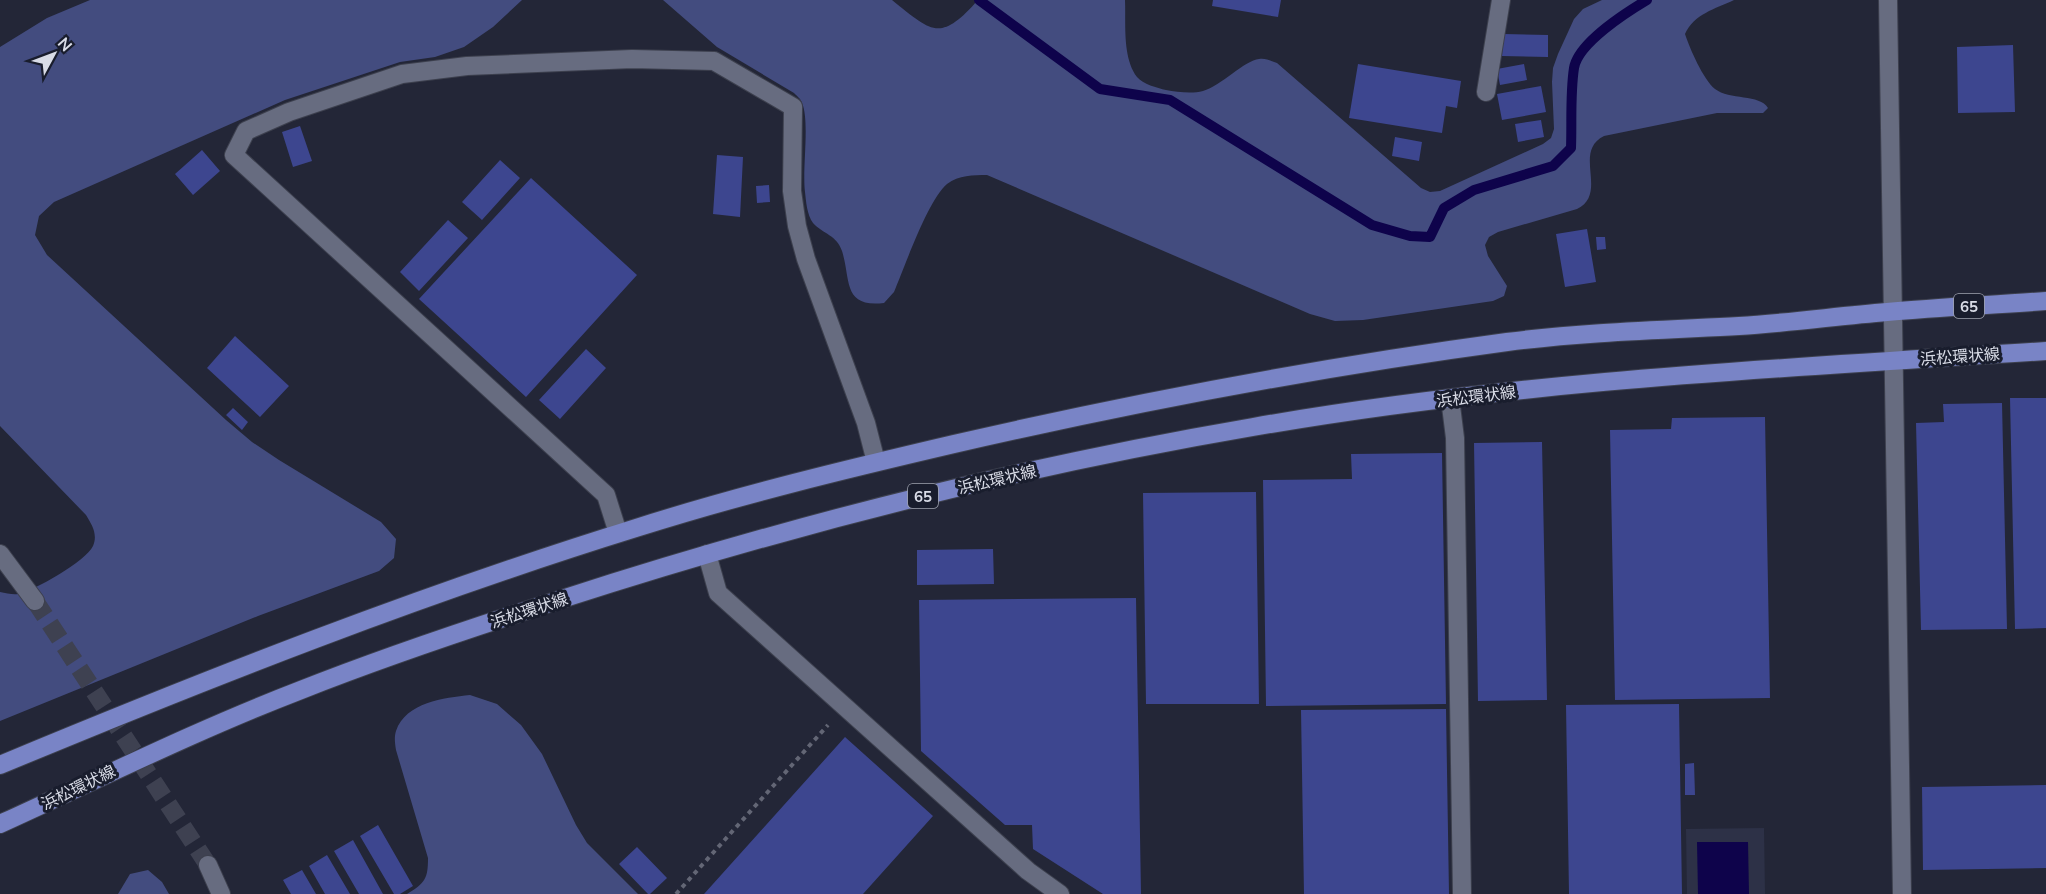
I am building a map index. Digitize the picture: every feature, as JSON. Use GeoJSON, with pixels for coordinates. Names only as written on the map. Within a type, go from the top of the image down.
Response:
{"type":"FeatureCollection","features":[{"type":"Feature","properties":{"kind":"main road","name":"65"},"geometry":{"type":"LineString","coordinates":[[0,765],[314,639],[426,598],[618,533],[760,492],[876,462],[1135,404],[1284,376],[1413,356],[1585,333],[1744,326],[1893,311],[2046,301]]}},
{"type":"Feature","properties":{"kind":"main road","name":"浜松環状線"},"geometry":{"type":"LineString","coordinates":[[0,824],[156,750],[339,675],[441,638],[682,560],[881,506],[1106,454],[1257,426],[1450,398],[1586,383],[2046,351]]}},
{"type":"Feature","properties":{"kind":"street"},"geometry":{"type":"LineString","coordinates":[[1486,92],[1501,0]]}},
{"type":"Feature","properties":{"kind":"street"},"geometry":{"type":"LineString","coordinates":[[1888,0],[1902,894]]}},
{"type":"Feature","properties":{"kind":"street"},"geometry":{"type":"LineString","coordinates":[[618,533],[606,495],[234,155],[246,131],[289,112],[402,74],[490,65],[632,59],[714,61],[793,107],[792,191],[797,226],[806,259],[866,423],[876,462]]}},
{"type":"Feature","properties":{"kind":"street"},"geometry":{"type":"LineString","coordinates":[[1450,398],[1455,438],[1462,894]]}},
{"type":"Feature","properties":{"kind":"street"},"geometry":{"type":"LineString","coordinates":[[0,554],[35,601]]}},
{"type":"Feature","properties":{"kind":"street"},"geometry":{"type":"LineString","coordinates":[[707,554],[718,593],[1028,872],[1060,894]]}},
{"type":"Feature","properties":{"kind":"street"},"geometry":{"type":"LineString","coordinates":[[208,865],[221,894]]}},
{"type":"Feature","properties":{"kind":"path"},"geometry":{"type":"LineString","coordinates":[[676,894],[845,707]]}},
{"type":"Feature","properties":{"kind":"shaded area"},"geometry":{"type":"Polygon","coordinates":[[[90,0],[522,0],[493,27],[464,47],[435,57],[400,62],[285,100],[54,202],[39,216],[35,235],[47,255],[226,420],[252,442],[279,460],[381,522],[396,539],[394,558],[379,571],[258,616],[0,721],[0,592],[18,594],[26,592],[70,567],[93,546],[95,534],[86,515],[0,426],[0,47],[47,18],[90,0]]]}},
{"type":"Feature","properties":{"kind":"shaded area"},"geometry":{"type":"Polygon","coordinates":[[[663,0],[892,0],[917,20],[936,28],[954,23],[978,0],[1125,0],[1129,60],[1137,77],[1143,82],[1166,90],[1199,92],[1217,84],[1253,60],[1264,59],[1277,63],[1421,188],[1430,192],[1440,191],[1543,144],[1551,138],[1554,129],[1553,68],[1558,54],[1574,19],[1583,9],[1602,0],[1734,0],[1699,17],[1685,34],[1702,71],[1715,89],[1728,95],[1758,101],[1768,108],[1763,113],[1717,113],[1604,136],[1595,143],[1591,152],[1590,193],[1586,202],[1577,209],[1498,232],[1489,237],[1485,245],[1488,256],[1507,286],[1504,296],[1493,301],[1363,320],[1335,321],[1310,314],[987,175],[982,175],[956,179],[940,192],[925,218],[894,292],[884,303],[871,303],[861,301],[855,296],[848,281],[840,246],[837,241],[817,227],[809,216],[804,182],[806,133],[801,100],[794,93],[717,47],[663,0]]]}},
{"type":"Feature","properties":{"kind":"shaded area"},"geometry":{"type":"Polygon","coordinates":[[[470,695],[497,704],[521,725],[542,754],[587,843],[638,894],[407,894],[424,880],[428,858],[396,750],[396,731],[408,714],[427,703],[470,695]]]}},
{"type":"Feature","properties":{"kind":"shaded area"},"geometry":{"type":"Polygon","coordinates":[[[1764,828],[1765,894],[1687,894],[1686,829],[1764,828]]]}},
{"type":"Feature","properties":{"kind":"shaded area"},"geometry":{"type":"Polygon","coordinates":[[[1697,842],[1748,842],[1749,894],[1698,894],[1697,842]]]}},
{"type":"Feature","properties":{"kind":"shaded area"},"geometry":{"type":"Polygon","coordinates":[[[148,870],[162,882],[169,894],[118,894],[130,874],[148,870]]]}},
{"type":"Feature","properties":{"kind":"building"},"geometry":{"type":"Polygon","coordinates":[[[1213,0],[1281,0],[1278,17],[1212,6],[1213,0]]]}},
{"type":"Feature","properties":{"kind":"building"},"geometry":{"type":"Polygon","coordinates":[[[1503,34],[1548,35],[1548,57],[1502,56],[1503,34]]]}},
{"type":"Feature","properties":{"kind":"building"},"geometry":{"type":"Polygon","coordinates":[[[2013,45],[2015,112],[1958,113],[1957,47],[2013,45]]]}},
{"type":"Feature","properties":{"kind":"building"},"geometry":{"type":"Polygon","coordinates":[[[1358,64],[1461,81],[1457,108],[1446,106],[1442,133],[1349,118],[1358,64]]]}},
{"type":"Feature","properties":{"kind":"building"},"geometry":{"type":"Polygon","coordinates":[[[1524,64],[1527,80],[1500,85],[1497,69],[1524,64]]]}},
{"type":"Feature","properties":{"kind":"building"},"geometry":{"type":"Polygon","coordinates":[[[1541,86],[1546,112],[1502,120],[1497,94],[1541,86]]]}},
{"type":"Feature","properties":{"kind":"building"},"geometry":{"type":"Polygon","coordinates":[[[1541,120],[1544,137],[1518,142],[1515,124],[1541,120]]]}},
{"type":"Feature","properties":{"kind":"building"},"geometry":{"type":"Polygon","coordinates":[[[300,126],[312,161],[293,167],[282,132],[300,126]]]}},
{"type":"Feature","properties":{"kind":"building"},"geometry":{"type":"Polygon","coordinates":[[[1395,137],[1422,142],[1419,161],[1392,156],[1395,137]]]}},
{"type":"Feature","properties":{"kind":"building"},"geometry":{"type":"Polygon","coordinates":[[[202,150],[220,171],[193,195],[175,174],[202,150]]]}},
{"type":"Feature","properties":{"kind":"building"},"geometry":{"type":"Polygon","coordinates":[[[717,155],[743,157],[740,217],[713,214],[717,155]]]}},
{"type":"Feature","properties":{"kind":"building"},"geometry":{"type":"Polygon","coordinates":[[[500,160],[520,178],[482,220],[462,202],[500,160]]]}},
{"type":"Feature","properties":{"kind":"building"},"geometry":{"type":"Polygon","coordinates":[[[531,178],[637,275],[526,397],[419,299],[531,178]]]}},
{"type":"Feature","properties":{"kind":"building"},"geometry":{"type":"Polygon","coordinates":[[[769,185],[770,202],[757,203],[756,186],[769,185]]]}},
{"type":"Feature","properties":{"kind":"building"},"geometry":{"type":"Polygon","coordinates":[[[448,220],[468,238],[419,291],[400,272],[448,220]]]}},
{"type":"Feature","properties":{"kind":"building"},"geometry":{"type":"Polygon","coordinates":[[[1587,229],[1596,282],[1565,287],[1556,234],[1587,229]]]}},
{"type":"Feature","properties":{"kind":"building"},"geometry":{"type":"Polygon","coordinates":[[[1596,237],[1605,237],[1606,249],[1597,250],[1596,237]]]}},
{"type":"Feature","properties":{"kind":"building"},"geometry":{"type":"Polygon","coordinates":[[[235,336],[289,386],[260,417],[207,368],[235,336]]]}},
{"type":"Feature","properties":{"kind":"building"},"geometry":{"type":"Polygon","coordinates":[[[586,349],[606,368],[560,419],[539,400],[586,349]]]}},
{"type":"Feature","properties":{"kind":"building"},"geometry":{"type":"Polygon","coordinates":[[[2010,398],[2046,398],[2046,628],[2015,629],[2010,398]]]}},
{"type":"Feature","properties":{"kind":"building"},"geometry":{"type":"Polygon","coordinates":[[[2002,403],[2007,629],[1921,630],[1916,423],[1944,422],[1943,404],[2002,403]]]}},
{"type":"Feature","properties":{"kind":"building"},"geometry":{"type":"Polygon","coordinates":[[[233,408],[248,422],[242,430],[226,415],[233,408]]]}},
{"type":"Feature","properties":{"kind":"building"},"geometry":{"type":"Polygon","coordinates":[[[1765,417],[1770,698],[1615,700],[1610,430],[1671,429],[1672,418],[1765,417]]]}},
{"type":"Feature","properties":{"kind":"building"},"geometry":{"type":"Polygon","coordinates":[[[1542,442],[1547,700],[1478,701],[1474,443],[1542,442]]]}},
{"type":"Feature","properties":{"kind":"building"},"geometry":{"type":"Polygon","coordinates":[[[1442,453],[1446,704],[1266,706],[1263,480],[1352,479],[1351,454],[1442,453]]]}},
{"type":"Feature","properties":{"kind":"building"},"geometry":{"type":"Polygon","coordinates":[[[1256,492],[1259,704],[1146,704],[1143,493],[1256,492]]]}},
{"type":"Feature","properties":{"kind":"building"},"geometry":{"type":"Polygon","coordinates":[[[993,549],[994,584],[917,585],[917,550],[993,549]]]}},
{"type":"Feature","properties":{"kind":"building"},"geometry":{"type":"Polygon","coordinates":[[[1136,598],[1141,894],[1103,894],[1033,849],[1032,825],[1005,825],[921,751],[919,600],[1136,598]]]}},
{"type":"Feature","properties":{"kind":"building"},"geometry":{"type":"Polygon","coordinates":[[[1679,704],[1682,894],[1569,894],[1566,705],[1679,704]]]}},
{"type":"Feature","properties":{"kind":"building"},"geometry":{"type":"Polygon","coordinates":[[[1446,709],[1449,894],[1304,894],[1301,710],[1446,709]]]}},
{"type":"Feature","properties":{"kind":"building"},"geometry":{"type":"Polygon","coordinates":[[[845,737],[933,816],[863,894],[704,894],[845,737]]]}},
{"type":"Feature","properties":{"kind":"building"},"geometry":{"type":"Polygon","coordinates":[[[1694,763],[1695,795],[1685,795],[1685,764],[1694,763]]]}},
{"type":"Feature","properties":{"kind":"building"},"geometry":{"type":"Polygon","coordinates":[[[2046,785],[2046,868],[1923,870],[1922,787],[2046,785]]]}},
{"type":"Feature","properties":{"kind":"building"},"geometry":{"type":"Polygon","coordinates":[[[378,825],[413,886],[400,894],[394,894],[360,836],[378,825]]]}},
{"type":"Feature","properties":{"kind":"building"},"geometry":{"type":"Polygon","coordinates":[[[353,840],[383,894],[359,894],[334,851],[353,840]]]}},
{"type":"Feature","properties":{"kind":"building"},"geometry":{"type":"Polygon","coordinates":[[[637,847],[667,878],[650,894],[619,864],[637,847]]]}},
{"type":"Feature","properties":{"kind":"building"},"geometry":{"type":"Polygon","coordinates":[[[327,855],[350,894],[325,894],[309,866],[327,855]]]}},
{"type":"Feature","properties":{"kind":"building"},"geometry":{"type":"Polygon","coordinates":[[[302,870],[316,894],[291,894],[283,880],[302,870]]]}},
{"type":"Feature","properties":{"kind":"waterway"},"geometry":{"type":"LineString","coordinates":[[979,0],[1100,89],[1170,100],[1372,225],[1410,236],[1430,237],[1444,208],[1474,190],[1553,166],[1571,148],[1572,88],[1577,58],[1604,29],[1647,0]]}},
{"type":"Feature","properties":{"kind":"tunnel"},"geometry":{"type":"LineString","coordinates":[[35,601],[208,865]]}}]}
